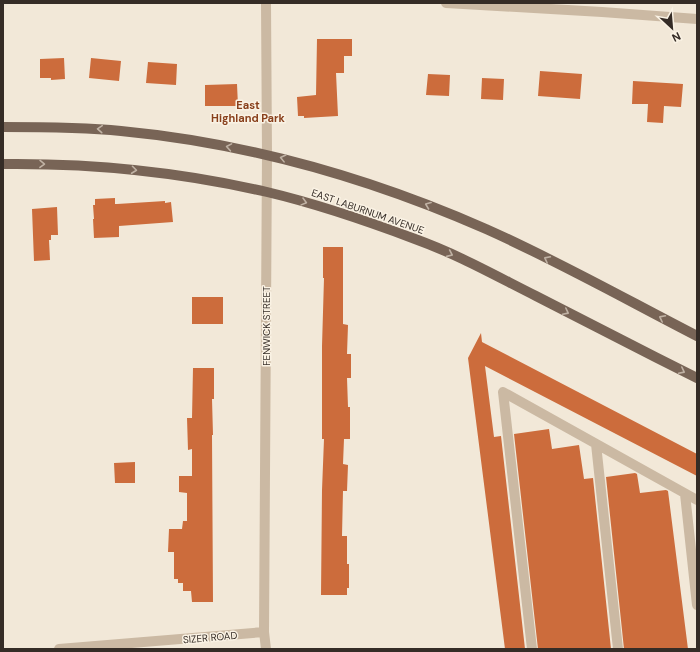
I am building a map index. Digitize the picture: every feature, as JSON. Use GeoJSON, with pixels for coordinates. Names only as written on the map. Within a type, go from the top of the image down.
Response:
{"type":"FeatureCollection","features":[{"type":"Feature","properties":{"kind":"main road"},"geometry":{"type":"LineString","coordinates":[[3,127],[81,128],[190,140],[267,154],[371,184],[429,205],[486,229],[550,260],[697,336]]}},
{"type":"Feature","properties":{"kind":"main road","name":"EAST LABURNUM AVENUE"},"geometry":{"type":"LineString","coordinates":[[3,164],[74,165],[118,168],[179,176],[267,192],[347,214],[414,238],[479,267],[697,378]]}},
{"type":"Feature","properties":{"kind":"street","name":"FENWICK STREET"},"geometry":{"type":"LineString","coordinates":[[266,3],[267,192],[264,632],[266,649]]}},
{"type":"Feature","properties":{"kind":"street"},"geometry":{"type":"LineString","coordinates":[[446,3],[697,19]]}},
{"type":"Feature","properties":{"kind":"street"},"geometry":{"type":"LineString","coordinates":[[532,649],[503,392],[697,500]]}},
{"type":"Feature","properties":{"kind":"street"},"geometry":{"type":"LineString","coordinates":[[596,444],[618,649]]}},
{"type":"Feature","properties":{"kind":"street"},"geometry":{"type":"LineString","coordinates":[[685,494],[697,604]]}},
{"type":"Feature","properties":{"kind":"street","name":"SIZER ROAD"},"geometry":{"type":"LineString","coordinates":[[59,649],[264,632]]}},
{"type":"Feature","properties":{"kind":"building"},"geometry":{"type":"Polygon","coordinates":[[[317,39],[352,39],[352,56],[344,56],[344,73],[336,73],[338,116],[304,118],[304,116],[298,116],[297,97],[316,95],[317,39]]]}},
{"type":"Feature","properties":{"kind":"building"},"geometry":{"type":"Polygon","coordinates":[[[64,58],[65,79],[51,80],[51,78],[40,78],[40,59],[64,58]]]}},
{"type":"Feature","properties":{"kind":"building"},"geometry":{"type":"Polygon","coordinates":[[[91,58],[121,61],[119,81],[89,78],[91,58]]]}},
{"type":"Feature","properties":{"kind":"building"},"geometry":{"type":"Polygon","coordinates":[[[148,62],[177,64],[176,85],[146,83],[148,62]]]}},
{"type":"Feature","properties":{"kind":"building"},"geometry":{"type":"Polygon","coordinates":[[[540,71],[582,74],[580,99],[538,96],[540,71]]]}},
{"type":"Feature","properties":{"kind":"building"},"geometry":{"type":"Polygon","coordinates":[[[428,74],[450,75],[449,96],[426,95],[428,74]]]}},
{"type":"Feature","properties":{"kind":"building"},"geometry":{"type":"Polygon","coordinates":[[[482,78],[504,79],[503,100],[481,99],[482,78]]]}},
{"type":"Feature","properties":{"kind":"building"},"geometry":{"type":"Polygon","coordinates":[[[633,81],[683,84],[681,107],[664,106],[663,123],[647,122],[648,104],[632,104],[633,81]]]}},
{"type":"Feature","properties":{"kind":"building"},"geometry":{"type":"Polygon","coordinates":[[[237,84],[238,106],[205,106],[205,85],[237,84]]]}},
{"type":"Feature","properties":{"kind":"building"},"geometry":{"type":"Polygon","coordinates":[[[115,198],[115,204],[165,201],[165,203],[171,202],[173,222],[119,226],[119,237],[94,238],[93,205],[95,205],[95,199],[115,198]]]}},
{"type":"Feature","properties":{"kind":"building"},"geometry":{"type":"Polygon","coordinates":[[[57,207],[58,235],[51,235],[51,240],[49,240],[50,260],[34,261],[32,209],[57,207]]]}},
{"type":"Feature","properties":{"kind":"building"},"geometry":{"type":"Polygon","coordinates":[[[323,247],[343,247],[343,324],[348,325],[347,354],[351,354],[351,378],[347,378],[348,407],[350,407],[350,439],[344,439],[343,464],[348,465],[347,491],[343,491],[342,536],[347,536],[349,588],[347,588],[347,595],[321,595],[324,439],[322,439],[323,247]]]}},
{"type":"Feature","properties":{"kind":"building"},"geometry":{"type":"Polygon","coordinates":[[[192,297],[223,297],[223,324],[192,324],[192,297]]]}},
{"type":"Feature","properties":{"kind":"building"},"geometry":{"type":"Polygon","coordinates":[[[481,333],[482,342],[697,454],[697,476],[485,366],[494,437],[501,436],[525,649],[505,649],[468,358],[481,333]]]}},
{"type":"Feature","properties":{"kind":"building"},"geometry":{"type":"Polygon","coordinates":[[[193,368],[214,368],[214,399],[212,399],[213,602],[192,602],[191,591],[183,591],[183,583],[178,583],[178,579],[174,579],[174,552],[168,552],[169,529],[182,529],[183,521],[187,521],[187,493],[179,492],[179,476],[192,476],[192,449],[188,450],[187,418],[192,418],[193,368]]]}},
{"type":"Feature","properties":{"kind":"building"},"geometry":{"type":"Polygon","coordinates":[[[549,429],[552,449],[579,445],[584,479],[593,478],[611,649],[538,649],[514,434],[549,429]]]}},
{"type":"Feature","properties":{"kind":"building"},"geometry":{"type":"Polygon","coordinates":[[[135,462],[135,483],[115,483],[114,463],[135,462]]]}},
{"type":"Feature","properties":{"kind":"building"},"geometry":{"type":"Polygon","coordinates":[[[637,474],[640,493],[668,491],[688,649],[624,649],[606,477],[637,474]]]}},
{"type":"Feature","properties":{"kind":"district","name":"East Highland Park"},"geometry":{"type":"Point","coordinates":[248,111]}}]}
